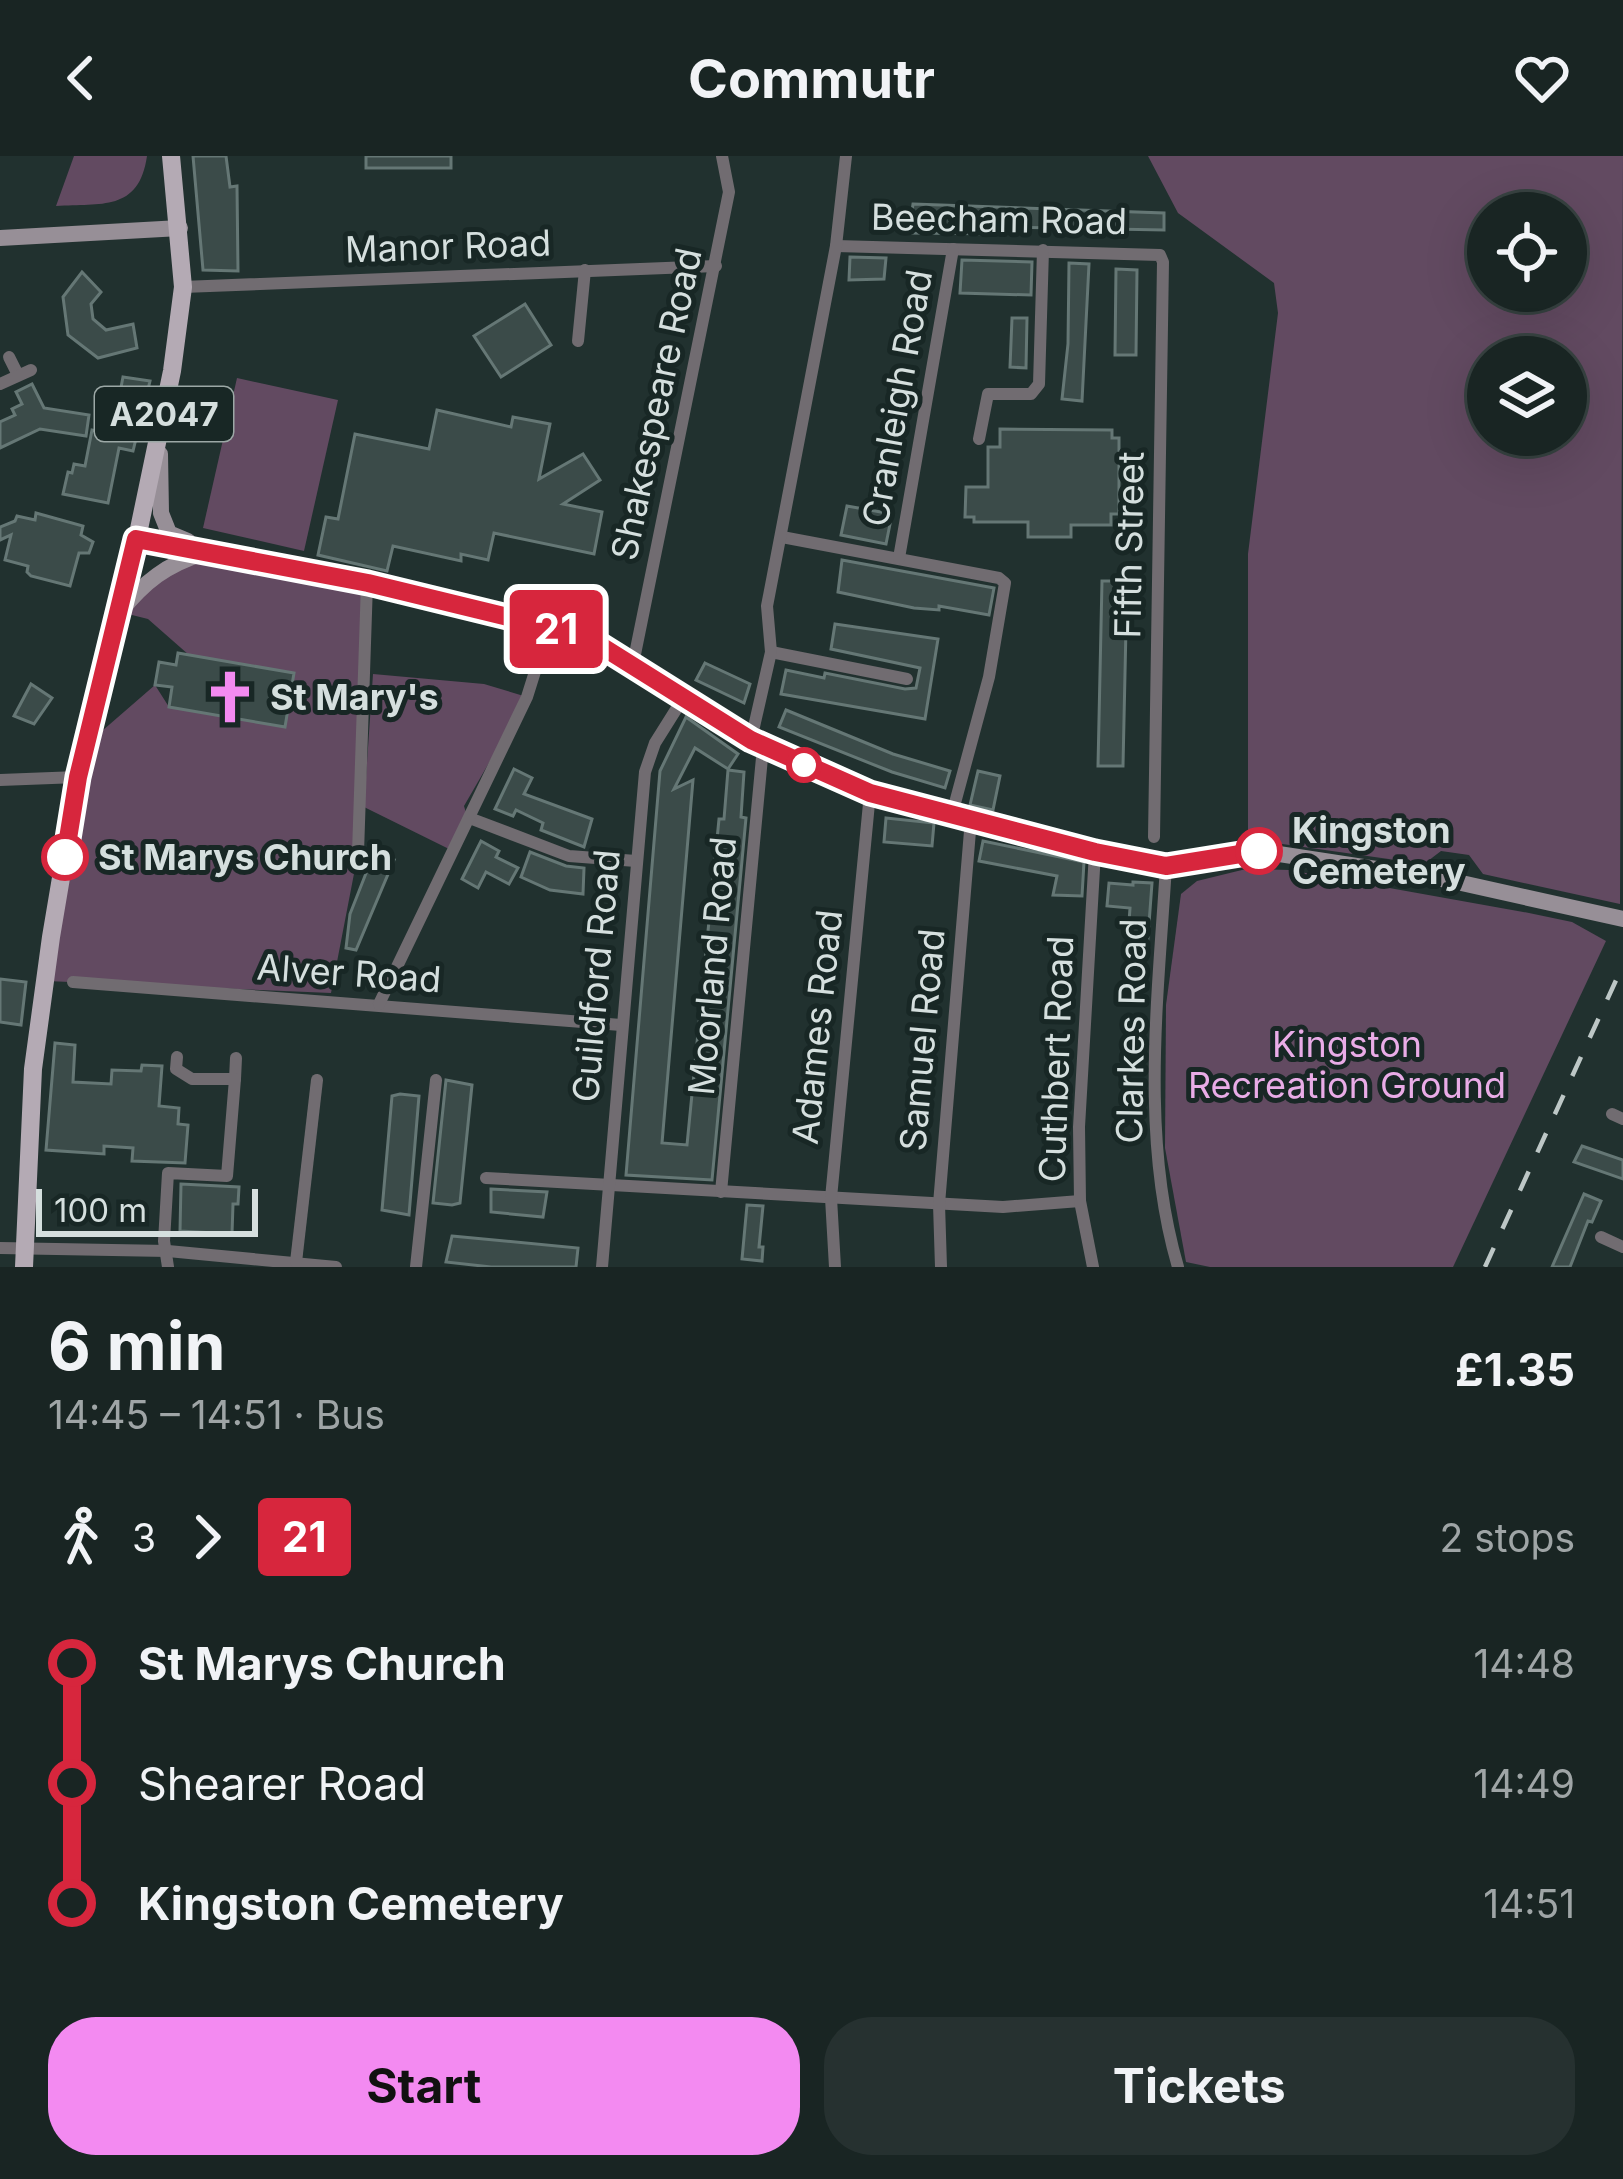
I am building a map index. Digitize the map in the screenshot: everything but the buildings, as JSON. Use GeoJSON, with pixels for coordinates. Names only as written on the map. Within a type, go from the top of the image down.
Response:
{"type":"FeatureCollection","features":[{"type":"Feature","properties":{"kind":"main road","name":"A2047"},"geometry":{"type":"LineString","coordinates":[[24,1267],[33,1069],[78,777],[160,432],[183,286],[171,156]]}},
{"type":"Feature","properties":{"kind":"street","name":"Shakespeare Road"},"geometry":{"type":"LineString","coordinates":[[633,664],[729,193],[722,156]]}},
{"type":"Feature","properties":{"kind":"street","name":"Moorland Road"},"geometry":{"type":"LineString","coordinates":[[722,1192],[757,744],[771,652],[767,606],[836,246],[846,156]]}},
{"type":"Feature","properties":{"kind":"street"},"geometry":{"type":"LineString","coordinates":[[0,238],[180,228]]}},
{"type":"Feature","properties":{"kind":"street","name":"Beecham Road"},"geometry":{"type":"LineString","coordinates":[[836,246],[1160,255]]}},
{"type":"Feature","properties":{"kind":"street","name":"Cranleigh Road"},"geometry":{"type":"LineString","coordinates":[[899,558],[953,249]]}},
{"type":"Feature","properties":{"kind":"street"},"geometry":{"type":"LineString","coordinates":[[980,439],[988,394],[1030,394],[1039,384],[1043,250]]}},
{"type":"Feature","properties":{"kind":"street","name":"Fifth Street"},"geometry":{"type":"LineString","coordinates":[[1154,837],[1160,255]]}},
{"type":"Feature","properties":{"kind":"street","name":"Manor Road"},"geometry":{"type":"LineString","coordinates":[[183,286],[716,266]]}},
{"type":"Feature","properties":{"kind":"street"},"geometry":{"type":"LineString","coordinates":[[578,341],[585,270]]}},
{"type":"Feature","properties":{"kind":"street"},"geometry":{"type":"LineString","coordinates":[[0,384],[25,373],[9,357]]}},
{"type":"Feature","properties":{"kind":"street"},"geometry":{"type":"LineString","coordinates":[[160,432],[161,513],[169,532],[211,551]]}},
{"type":"Feature","properties":{"kind":"street"},"geometry":{"type":"LineString","coordinates":[[782,537],[899,558]]}},
{"type":"Feature","properties":{"kind":"street"},"geometry":{"type":"LineString","coordinates":[[136,539],[368,583],[549,627],[598,644],[757,744],[870,793],[1095,852],[1166,866],[1259,851],[1448,880],[1621,918]]}},
{"type":"Feature","properties":{"kind":"street"},"geometry":{"type":"LineString","coordinates":[[120,612],[161,571],[211,551]]}},
{"type":"Feature","properties":{"kind":"street","name":"Samuel Road"},"geometry":{"type":"LineString","coordinates":[[899,558],[1005,583],[962,817],[938,1204],[941,1267]]}},
{"type":"Feature","properties":{"kind":"street"},"geometry":{"type":"LineString","coordinates":[[358,853],[368,583]]}},
{"type":"Feature","properties":{"kind":"street"},"geometry":{"type":"LineString","coordinates":[[379,1004],[527,697],[549,627]]}},
{"type":"Feature","properties":{"kind":"street"},"geometry":{"type":"LineString","coordinates":[[771,652],[907,679]]}},
{"type":"Feature","properties":{"kind":"street","name":"Guildford Road"},"geometry":{"type":"LineString","coordinates":[[602,1267],[645,772],[655,743],[682,700]]}},
{"type":"Feature","properties":{"kind":"street"},"geometry":{"type":"LineString","coordinates":[[0,780],[78,777]]}},
{"type":"Feature","properties":{"kind":"street","name":"Adames Road"},"geometry":{"type":"LineString","coordinates":[[835,1267],[831,1198],[870,793]]}},
{"type":"Feature","properties":{"kind":"street"},"geometry":{"type":"LineString","coordinates":[[472,818],[569,856],[636,861]]}},
{"type":"Feature","properties":{"kind":"street","name":"Cuthbert Road"},"geometry":{"type":"LineString","coordinates":[[1093,1267],[1080,1201],[1079,1127],[1095,852]]}},
{"type":"Feature","properties":{"kind":"street","name":"Clarkes Road"},"geometry":{"type":"LineString","coordinates":[[1166,866],[1155,1106],[1157,1152],[1178,1267]]}},
{"type":"Feature","properties":{"kind":"street","name":"Alver Road"},"geometry":{"type":"LineString","coordinates":[[73,982],[621,1025]]}},
{"type":"Feature","properties":{"kind":"street"},"geometry":{"type":"LineString","coordinates":[[177,1057],[176,1070],[192,1079],[235,1078]]}},
{"type":"Feature","properties":{"kind":"street"},"geometry":{"type":"LineString","coordinates":[[168,1267],[164,1241],[168,1173],[227,1176],[236,1058]]}},
{"type":"Feature","properties":{"kind":"street"},"geometry":{"type":"LineString","coordinates":[[296,1262],[317,1080]]}},
{"type":"Feature","properties":{"kind":"street"},"geometry":{"type":"LineString","coordinates":[[416,1267],[436,1080]]}},
{"type":"Feature","properties":{"kind":"street"},"geometry":{"type":"LineString","coordinates":[[486,1178],[1003,1207],[1080,1201]]}},
{"type":"Feature","properties":{"kind":"street"},"geometry":{"type":"LineString","coordinates":[[1600,1237],[1623,1247]]}},
{"type":"Feature","properties":{"kind":"street"},"geometry":{"type":"LineString","coordinates":[[0,1248],[168,1251],[336,1267]]}},
{"type":"Feature","properties":{"kind":"green space"},"geometry":{"type":"Polygon","coordinates":[[[74,156],[147,156],[143,174],[127,196],[102,204],[56,206],[74,156]]]}},
{"type":"Feature","properties":{"kind":"green space","name":"Kingston Cemetery"},"geometry":{"type":"Polygon","coordinates":[[[1148,156],[1623,156],[1620,904],[1483,874],[1469,855],[1441,851],[1424,864],[1248,839],[1248,554],[1278,313],[1274,283],[1178,213],[1148,156]]]}},
{"type":"Feature","properties":{"kind":"green space"},"geometry":{"type":"Polygon","coordinates":[[[237,378],[338,400],[304,551],[203,528],[237,378]]]}},
{"type":"Feature","properties":{"kind":"green space"},"geometry":{"type":"Polygon","coordinates":[[[211,551],[367,583],[358,853],[331,993],[46,981],[87,744],[155,685],[169,707],[285,726],[294,673],[189,655],[148,619],[120,612],[141,586],[211,551]]]}},
{"type":"Feature","properties":{"kind":"green space"},"geometry":{"type":"Polygon","coordinates":[[[373,674],[484,684],[527,697],[464,806],[469,823],[449,849],[364,807],[373,674]]]}},
{"type":"Feature","properties":{"kind":"green space","name":"Kingston Recreation Ground"},"geometry":{"type":"Polygon","coordinates":[[[1246,869],[1289,870],[1529,913],[1572,922],[1606,941],[1453,1267],[1210,1267],[1186,1262],[1165,1148],[1166,1005],[1181,894],[1197,881],[1246,869]]]}},
{"type":"Feature","properties":{"kind":"railway"},"geometry":{"type":"LineString","coordinates":[[1485,1267],[1623,965]]}},
{"type":"Feature","properties":{"kind":"bus line","name":"21"},"geometry":{"type":"LineString","coordinates":[[65,857],[78,777],[136,539],[368,583],[549,627],[598,644],[751,740],[870,793],[1166,866],[1259,851]]}},
{"type":"Feature","properties":{"kind":"place","name":"St Mary's"},"geometry":{"type":"Point","coordinates":[230,697]}},
{"type":"Feature","properties":{"kind":"place","name":"Kingston Cemetery"},"geometry":{"type":"Point","coordinates":[1259,851]}},
{"type":"Feature","properties":{"kind":"place","name":"St Marys Church"},"geometry":{"type":"Point","coordinates":[65,857]}}]}
